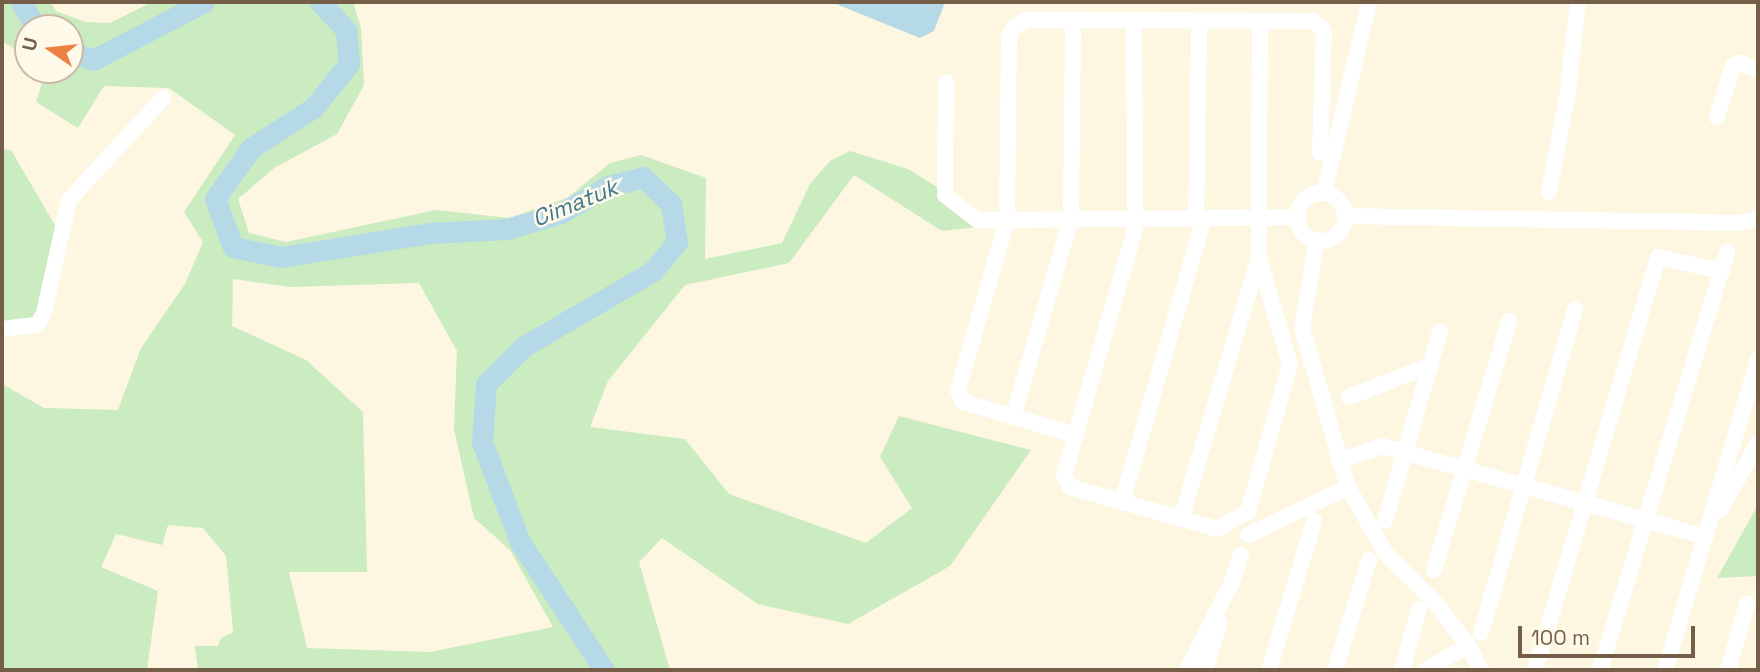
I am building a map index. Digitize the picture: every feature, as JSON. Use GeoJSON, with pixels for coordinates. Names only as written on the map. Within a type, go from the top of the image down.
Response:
{"type":"FeatureCollection","features":[{"type":"Feature","properties":{"kind":"street"},"geometry":{"type":"LineString","coordinates":[[1325,193],[1369,2]]}},
{"type":"Feature","properties":{"kind":"street"},"geometry":{"type":"LineString","coordinates":[[1549,192],[1568,91],[1578,2]]}},
{"type":"Feature","properties":{"kind":"street"},"geometry":{"type":"LineString","coordinates":[[1076,435],[963,402],[958,390],[1007,220],[1009,38],[1014,27],[1026,20],[1314,21],[1324,31],[1320,153]]}},
{"type":"Feature","properties":{"kind":"street"},"geometry":{"type":"LineString","coordinates":[[1013,417],[1071,219],[1073,20]]}},
{"type":"Feature","properties":{"kind":"street"},"geometry":{"type":"LineString","coordinates":[[1134,20],[1135,218],[1065,482],[1122,502],[1217,529],[1248,512],[1290,365],[1259,258]]}},
{"type":"Feature","properties":{"kind":"street"},"geometry":{"type":"LineString","coordinates":[[1122,502],[1200,218],[1199,21]]}},
{"type":"Feature","properties":{"kind":"street"},"geometry":{"type":"LineString","coordinates":[[1181,519],[1259,258],[1260,21]]}},
{"type":"Feature","properties":{"kind":"street"},"geometry":{"type":"LineString","coordinates":[[1717,117],[1733,66],[1739,63],[1758,69]]}},
{"type":"Feature","properties":{"kind":"street"},"geometry":{"type":"LineString","coordinates":[[946,82],[945,194],[977,220],[1298,217]]}},
{"type":"Feature","properties":{"kind":"street"},"geometry":{"type":"LineString","coordinates":[[2,328],[37,325],[44,313],[69,200],[163,98]]}},
{"type":"Feature","properties":{"kind":"street"},"geometry":{"type":"LineString","coordinates":[[1325,193],[1339,201],[1345,216],[1340,232],[1317,240],[1303,232],[1298,217],[1303,202],[1325,193]]}},
{"type":"Feature","properties":{"kind":"street"},"geometry":{"type":"LineString","coordinates":[[1345,216],[1737,223],[1758,219]]}},
{"type":"Feature","properties":{"kind":"street"},"geometry":{"type":"LineString","coordinates":[[1317,240],[1302,328],[1348,487],[1386,554],[1432,599],[1468,645],[1480,670]]}},
{"type":"Feature","properties":{"kind":"street"},"geometry":{"type":"LineString","coordinates":[[1600,670],[1727,252]]}},
{"type":"Feature","properties":{"kind":"street"},"geometry":{"type":"LineString","coordinates":[[1535,670],[1658,257],[1721,271]]}},
{"type":"Feature","properties":{"kind":"street"},"geometry":{"type":"LineString","coordinates":[[1481,633],[1575,309]]}},
{"type":"Feature","properties":{"kind":"street"},"geometry":{"type":"LineString","coordinates":[[1434,570],[1509,321]]}},
{"type":"Feature","properties":{"kind":"street"},"geometry":{"type":"LineString","coordinates":[[1385,521],[1440,332]]}},
{"type":"Feature","properties":{"kind":"street"},"geometry":{"type":"LineString","coordinates":[[1665,670],[1758,360]]}},
{"type":"Feature","properties":{"kind":"street"},"geometry":{"type":"LineString","coordinates":[[1349,397],[1431,365]]}},
{"type":"Feature","properties":{"kind":"street"},"geometry":{"type":"LineString","coordinates":[[1705,537],[1758,443]]}},
{"type":"Feature","properties":{"kind":"street"},"geometry":{"type":"LineString","coordinates":[[1339,461],[1382,446],[1405,450],[1705,537]]}},
{"type":"Feature","properties":{"kind":"street"},"geometry":{"type":"LineString","coordinates":[[1248,536],[1348,487]]}},
{"type":"Feature","properties":{"kind":"street"},"geometry":{"type":"LineString","coordinates":[[1269,670],[1314,522]]}},
{"type":"Feature","properties":{"kind":"street"},"geometry":{"type":"LineString","coordinates":[[1205,670],[1241,554]]}},
{"type":"Feature","properties":{"kind":"street"},"geometry":{"type":"LineString","coordinates":[[1335,670],[1369,560]]}},
{"type":"Feature","properties":{"kind":"street"},"geometry":{"type":"LineString","coordinates":[[1187,670],[1232,582]]}},
{"type":"Feature","properties":{"kind":"street"},"geometry":{"type":"LineString","coordinates":[[1728,670],[1747,604]]}},
{"type":"Feature","properties":{"kind":"street"},"geometry":{"type":"LineString","coordinates":[[1402,670],[1419,609]]}},
{"type":"Feature","properties":{"kind":"street"},"geometry":{"type":"LineString","coordinates":[[1426,670],[1468,645]]}},
{"type":"Feature","properties":{"kind":"green space"},"geometry":{"type":"Polygon","coordinates":[[[2,2],[50,2],[56,11],[64,14],[14,14],[14,48],[2,41],[2,2]]]}},
{"type":"Feature","properties":{"kind":"green space"},"geometry":{"type":"Polygon","coordinates":[[[152,2],[353,2],[361,28],[364,85],[337,134],[274,168],[238,199],[249,233],[286,242],[436,210],[509,218],[567,198],[610,163],[641,155],[706,178],[705,259],[782,243],[810,184],[830,161],[850,151],[908,169],[998,225],[942,231],[854,175],[789,263],[685,285],[608,381],[590,427],[685,439],[729,494],[866,543],[912,508],[880,457],[899,416],[1031,450],[950,566],[848,624],[758,604],[662,538],[639,562],[670,670],[198,670],[195,646],[218,646],[221,638],[233,632],[226,556],[203,528],[168,525],[162,545],[116,534],[101,567],[158,591],[147,670],[2,670],[2,384],[44,408],[118,410],[141,348],[185,284],[203,242],[184,212],[235,135],[169,88],[104,86],[78,128],[36,102],[42,84],[84,84],[84,22],[110,23],[152,2]],[[233,279],[232,326],[306,360],[363,412],[367,572],[289,572],[307,648],[430,652],[553,627],[510,550],[474,518],[454,429],[457,351],[419,283],[290,287],[233,279]]]}},
{"type":"Feature","properties":{"kind":"green space"},"geometry":{"type":"Polygon","coordinates":[[[2,149],[11,150],[60,234],[44,313],[25,327],[2,325],[2,149]]]}},
{"type":"Feature","properties":{"kind":"green space"},"geometry":{"type":"Polygon","coordinates":[[[1758,505],[1758,576],[1717,578],[1758,505]]]}},
{"type":"Feature","properties":{"kind":"water"},"geometry":{"type":"Polygon","coordinates":[[[831,2],[945,2],[934,31],[920,38],[831,2]]]}},
{"type":"Feature","properties":{"kind":"waterway","name":"Cimatuk"},"geometry":{"type":"LineString","coordinates":[[21,2],[28,14]]}},
{"type":"Feature","properties":{"kind":"waterway","name":"Cimatuk"},"geometry":{"type":"LineString","coordinates":[[84,56],[93,60],[204,2]]}},
{"type":"Feature","properties":{"kind":"waterway","name":"Cimatuk"},"geometry":{"type":"LineString","coordinates":[[320,2],[346,30],[349,64],[313,108],[251,148],[215,199],[233,247],[281,257],[431,233],[507,229],[561,213],[608,186],[643,177],[671,204],[677,242],[653,271],[523,347],[486,384],[482,442],[520,542],[604,670]]}}]}
